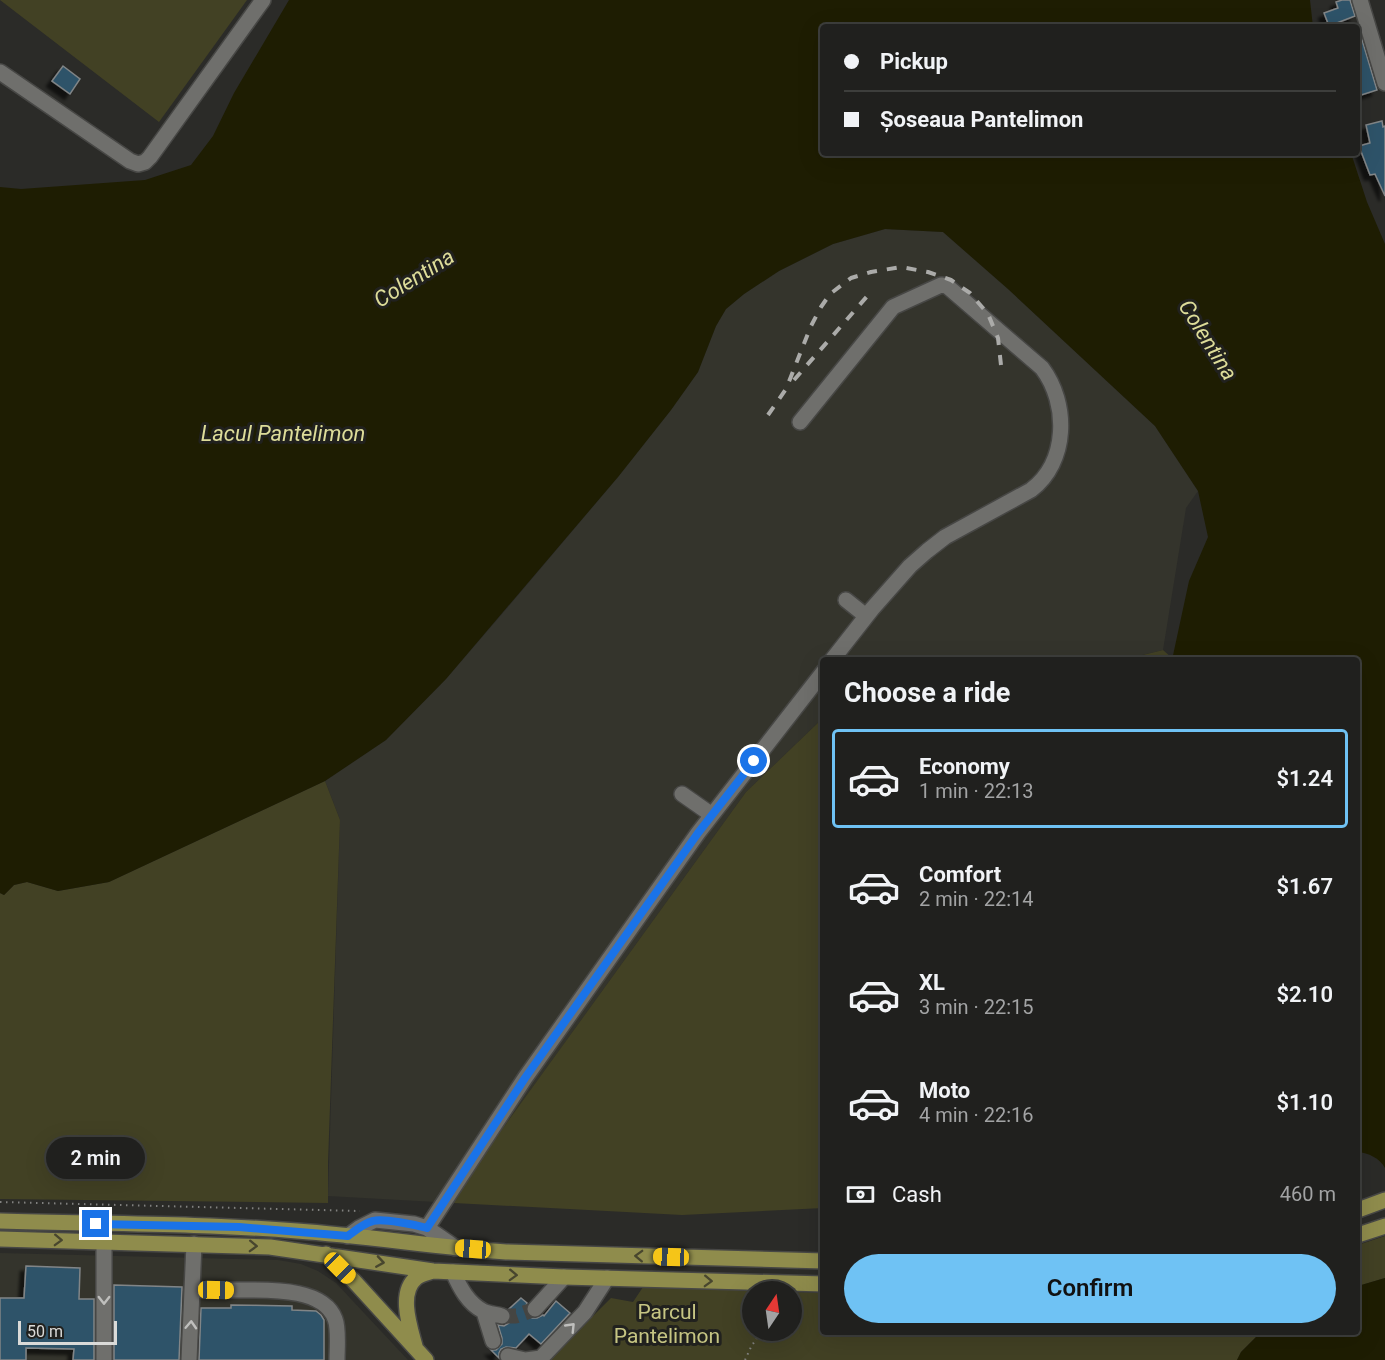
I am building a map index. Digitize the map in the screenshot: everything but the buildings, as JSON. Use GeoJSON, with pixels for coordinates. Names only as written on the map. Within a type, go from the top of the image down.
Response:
{"type":"FeatureCollection","features":[{"type":"Feature","properties":{"kind":"main road"},"geometry":{"type":"LineString","coordinates":[[1360,1209],[1385,1200]]}},
{"type":"Feature","properties":{"kind":"main road"},"geometry":{"type":"LineString","coordinates":[[0,1221],[239,1227],[529,1253],[820,1261]]}},
{"type":"Feature","properties":{"kind":"main road"},"geometry":{"type":"LineString","coordinates":[[1360,1234],[1385,1226]]}},
{"type":"Feature","properties":{"kind":"main road"},"geometry":{"type":"LineString","coordinates":[[298,1231],[327,1254],[421,1354]]}},
{"type":"Feature","properties":{"kind":"main road"},"geometry":{"type":"LineString","coordinates":[[327,1254],[348,1236]]}},
{"type":"Feature","properties":{"kind":"main road"},"geometry":{"type":"LineString","coordinates":[[0,1239],[270,1247],[433,1271],[820,1284]]}},
{"type":"Feature","properties":{"kind":"main road"},"geometry":{"type":"LineString","coordinates":[[421,1354],[408,1320],[406,1304],[408,1290],[416,1279],[433,1271]]}},
{"type":"Feature","properties":{"kind":"street"},"geometry":{"type":"LineString","coordinates":[[0,72],[130,161],[138,164],[150,157],[263,0]]}},
{"type":"Feature","properties":{"kind":"street"},"geometry":{"type":"LineString","coordinates":[[1360,0],[1385,83]]}},
{"type":"Feature","properties":{"kind":"street"},"geometry":{"type":"LineString","coordinates":[[800,422],[893,307],[941,285],[947,286],[1042,368],[1047,375],[1060,413],[1061,430],[1057,451],[1049,471],[1036,486],[945,537],[927,551],[910,566],[866,616],[834,657]]}},
{"type":"Feature","properties":{"kind":"street"},"geometry":{"type":"LineString","coordinates":[[846,600],[866,616]]}},
{"type":"Feature","properties":{"kind":"street"},"geometry":{"type":"LineString","coordinates":[[427,1228],[525,1078],[712,815],[820,676]]}},
{"type":"Feature","properties":{"kind":"street"},"geometry":{"type":"LineString","coordinates":[[682,794],[712,815]]}},
{"type":"Feature","properties":{"kind":"street"},"geometry":{"type":"LineString","coordinates":[[348,1236],[375,1220],[414,1224],[427,1228],[456,1248]]}},
{"type":"Feature","properties":{"kind":"street"},"geometry":{"type":"LineString","coordinates":[[104,1241],[104,1360]]}},
{"type":"Feature","properties":{"kind":"street"},"geometry":{"type":"LineString","coordinates":[[189,1360],[194,1244]]}},
{"type":"Feature","properties":{"kind":"street"},"geometry":{"type":"LineString","coordinates":[[453,1272],[467,1298],[484,1312],[502,1316]]}},
{"type":"Feature","properties":{"kind":"street"},"geometry":{"type":"LineString","coordinates":[[535,1309],[564,1277]]}},
{"type":"Feature","properties":{"kind":"street"},"geometry":{"type":"LineString","coordinates":[[508,1356],[526,1360],[541,1358],[585,1312],[607,1278]]}},
{"type":"Feature","properties":{"kind":"street"},"geometry":{"type":"LineString","coordinates":[[192,1290],[291,1292],[316,1299],[325,1304],[336,1320],[337,1360]]}},
{"type":"Feature","properties":{"kind":"street"},"geometry":{"type":"LineString","coordinates":[[484,1312],[493,1341]]}},
{"type":"Feature","properties":{"kind":"path"},"geometry":{"type":"LineString","coordinates":[[0,1202],[362,1211]]}},
{"type":"Feature","properties":{"kind":"path"},"geometry":{"type":"LineString","coordinates":[[745,1360],[755,1341]]}},
{"type":"Feature","properties":{"kind":"shaded area"},"geometry":{"type":"Polygon","coordinates":[[[885,229],[943,232],[1008,289],[1155,426],[1198,491],[1186,508],[1163,650],[1134,657],[820,657],[820,721],[746,792],[490,1146],[454,1203],[328,1196],[340,820],[325,781],[386,740],[446,679],[514,600],[618,477],[671,410],[698,372],[716,326],[726,309],[779,271],[833,244],[885,229]]]}},
{"type":"Feature","properties":{"kind":"shaded area"},"geometry":{"type":"Polygon","coordinates":[[[0,1253],[278,1260],[301,1264],[318,1271],[336,1283],[408,1360],[0,1360],[0,1253]]]}},
{"type":"Feature","properties":{"kind":"green space"},"geometry":{"type":"Polygon","coordinates":[[[0,0],[247,0],[159,122],[0,0]]]}},
{"type":"Feature","properties":{"kind":"green space"},"geometry":{"type":"Polygon","coordinates":[[[1163,650],[1171,657],[1135,657],[1163,650]]]}},
{"type":"Feature","properties":{"kind":"green space"},"geometry":{"type":"Polygon","coordinates":[[[820,721],[820,1208],[682,1215],[454,1203],[490,1146],[746,792],[820,721]]]}},
{"type":"Feature","properties":{"kind":"green space"},"geometry":{"type":"Polygon","coordinates":[[[325,781],[340,820],[328,1203],[0,1199],[0,893],[4,895],[14,885],[27,882],[58,891],[109,882],[325,781]]]}},
{"type":"Feature","properties":{"kind":"green space"},"geometry":{"type":"Polygon","coordinates":[[[1385,1236],[1385,1278],[1360,1285],[1360,1244],[1385,1236]]]}},
{"type":"Feature","properties":{"kind":"green space","name":"Parcul Pantelimon"},"geometry":{"type":"Polygon","coordinates":[[[643,1287],[742,1290],[742,1341],[802,1341],[802,1292],[820,1293],[820,1335],[1258,1335],[1241,1352],[1237,1360],[549,1360],[611,1298],[633,1302],[643,1287]]]}},
{"type":"Feature","properties":{"kind":"water","name":"Lacul Pantelimon"},"geometry":{"type":"Polygon","coordinates":[[[289,0],[1310,0],[1313,24],[820,24],[820,156],[1352,156],[1367,202],[1385,244],[1385,1168],[1380,1161],[1360,1152],[1360,657],[1173,657],[1189,581],[1208,537],[1198,491],[1155,426],[1008,289],[943,232],[885,229],[833,244],[779,271],[726,309],[716,326],[698,372],[671,410],[618,477],[446,679],[386,740],[325,781],[109,882],[58,891],[27,882],[14,885],[4,895],[0,893],[0,187],[21,189],[145,180],[191,165],[213,136],[234,93],[289,0]]]}},
{"type":"Feature","properties":{"kind":"water"},"geometry":{"type":"Polygon","coordinates":[[[1385,1278],[1385,1360],[1237,1360],[1241,1352],[1258,1335],[1360,1335],[1360,1285],[1385,1278]]]}},
{"type":"Feature","properties":{"kind":"tunnel"},"geometry":{"type":"LineString","coordinates":[[502,1316],[516,1316],[535,1309]]}},
{"type":"Feature","properties":{"kind":"railway"},"geometry":{"type":"LineString","coordinates":[[768,415],[786,389],[811,326],[830,294],[851,278],[871,272],[901,267],[928,272],[951,280],[970,293],[988,314],[998,338],[1001,365]]}},
{"type":"Feature","properties":{"kind":"railway"},"geometry":{"type":"LineString","coordinates":[[794,380],[870,293]]}},
{"type":"Feature","properties":{"kind":"route"},"geometry":{"type":"LineString","coordinates":[[96,1224],[239,1227],[348,1236],[375,1220],[414,1224],[427,1228],[525,1078],[698,833],[754,761]]}},
{"type":"Feature","properties":{"kind":"water label","name":"Colentina"},"geometry":{"type":"Point","coordinates":[414,278]}},
{"type":"Feature","properties":{"kind":"water label","name":"Colentina"},"geometry":{"type":"Point","coordinates":[1208,340]}}]}
